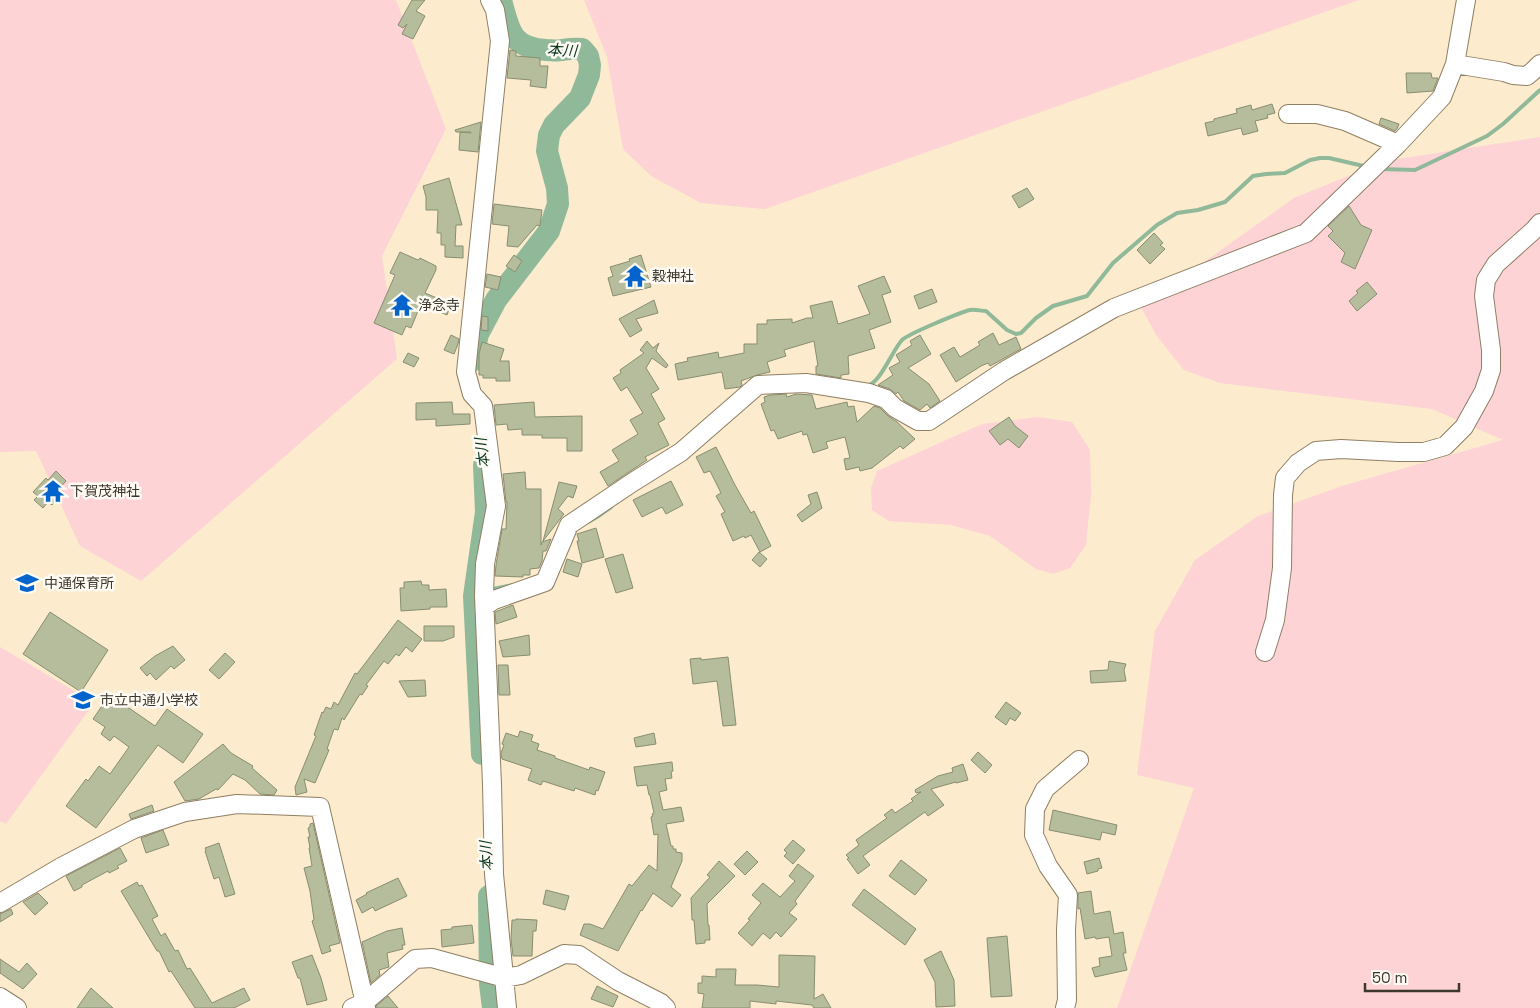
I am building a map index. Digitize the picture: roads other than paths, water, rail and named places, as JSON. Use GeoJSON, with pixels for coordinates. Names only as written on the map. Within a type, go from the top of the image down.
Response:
{"type":"FeatureCollection","features":[{"type":"Feature","properties":{"kind":"street"},"geometry":{"type":"LineString","coordinates":[[490,0],[495,10],[500,41],[466,372],[478,400],[496,506],[485,564],[484,597],[492,784],[496,975],[507,1008]]}},
{"type":"Feature","properties":{"kind":"street"},"geometry":{"type":"LineString","coordinates":[[484,597],[494,600],[545,582],[569,525],[682,452],[765,385],[806,383],[869,393],[886,398],[895,408],[918,421],[929,421],[1004,371],[1114,308],[1306,233],[1398,144],[1442,97],[1455,64],[1466,0]]}},
{"type":"Feature","properties":{"kind":"street"},"geometry":{"type":"LineString","coordinates":[[1455,64],[1527,76],[1540,64]]}},
{"type":"Feature","properties":{"kind":"street"},"geometry":{"type":"LineString","coordinates":[[1288,114],[1317,114],[1345,121],[1398,144]]}},
{"type":"Feature","properties":{"kind":"street"},"geometry":{"type":"LineString","coordinates":[[1265,652],[1276,620],[1282,568],[1282,495],[1285,478],[1298,463],[1316,451],[1341,448],[1424,452],[1445,446],[1464,427],[1484,391],[1491,370],[1491,350],[1484,296],[1486,280],[1496,264],[1540,223]]}},
{"type":"Feature","properties":{"kind":"street"},"geometry":{"type":"LineString","coordinates":[[1065,1008],[1067,1000],[1066,930],[1068,895],[1048,866],[1034,835],[1035,809],[1045,789],[1079,760]]}},
{"type":"Feature","properties":{"kind":"street"},"geometry":{"type":"LineString","coordinates":[[0,903],[61,867],[134,829],[185,812],[237,804],[320,807],[361,1006],[415,959],[432,958],[496,975],[522,975],[564,954],[579,955],[618,981],[661,1003],[666,1008]]}},
{"type":"Feature","properties":{"kind":"street"},"geometry":{"type":"LineString","coordinates":[[0,997],[17,1008]]}},
{"type":"Feature","properties":{"kind":"waterway","name":"本川"},"geometry":{"type":"LineString","coordinates":[[472,361],[478,334],[496,300],[549,231],[558,204],[557,188],[547,151],[549,135],[554,125],[580,98],[589,75],[590,65],[588,56],[582,49],[534,49],[518,41],[513,36],[506,20],[501,0]]}},
{"type":"Feature","properties":{"kind":"waterway"},"geometry":{"type":"LineString","coordinates":[[1380,169],[1415,170],[1487,136],[1540,90]]}},
{"type":"Feature","properties":{"kind":"waterway"},"geometry":{"type":"LineString","coordinates":[[867,386],[882,373],[902,340],[924,328],[965,312],[972,310],[986,311],[1007,330],[1016,334],[1021,333],[1036,318],[1053,306],[1087,296],[1113,263],[1157,225],[1177,213],[1198,210],[1225,202],[1253,176],[1285,173],[1310,160],[1320,158],[1329,158],[1368,167]]}},
{"type":"Feature","properties":{"kind":"waterway","name":"本川"},"geometry":{"type":"LineString","coordinates":[[482,754],[474,596],[486,512],[484,465]]}},
{"type":"Feature","properties":{"kind":"waterway"},"geometry":{"type":"LineString","coordinates":[[588,522],[611,507]]}},
{"type":"Feature","properties":{"kind":"waterway"},"geometry":{"type":"LineString","coordinates":[[488,590],[513,585]]}},
{"type":"Feature","properties":{"kind":"waterway","name":"本川"},"geometry":{"type":"LineString","coordinates":[[489,896],[490,984],[493,1008]]}},
{"type":"Feature","properties":{"kind":"place","name":"穀神社"},"geometry":{"type":"Point","coordinates":[635,276]}},
{"type":"Feature","properties":{"kind":"place","name":"浄念寺"},"geometry":{"type":"Point","coordinates":[402,305]}},
{"type":"Feature","properties":{"kind":"place","name":"下賀茂神社"},"geometry":{"type":"Point","coordinates":[53,491]}},
{"type":"Feature","properties":{"kind":"place","name":"中通保育所"},"geometry":{"type":"Point","coordinates":[27,583]}},
{"type":"Feature","properties":{"kind":"place","name":"市立中通小学校"},"geometry":{"type":"Point","coordinates":[83,700]}}]}
